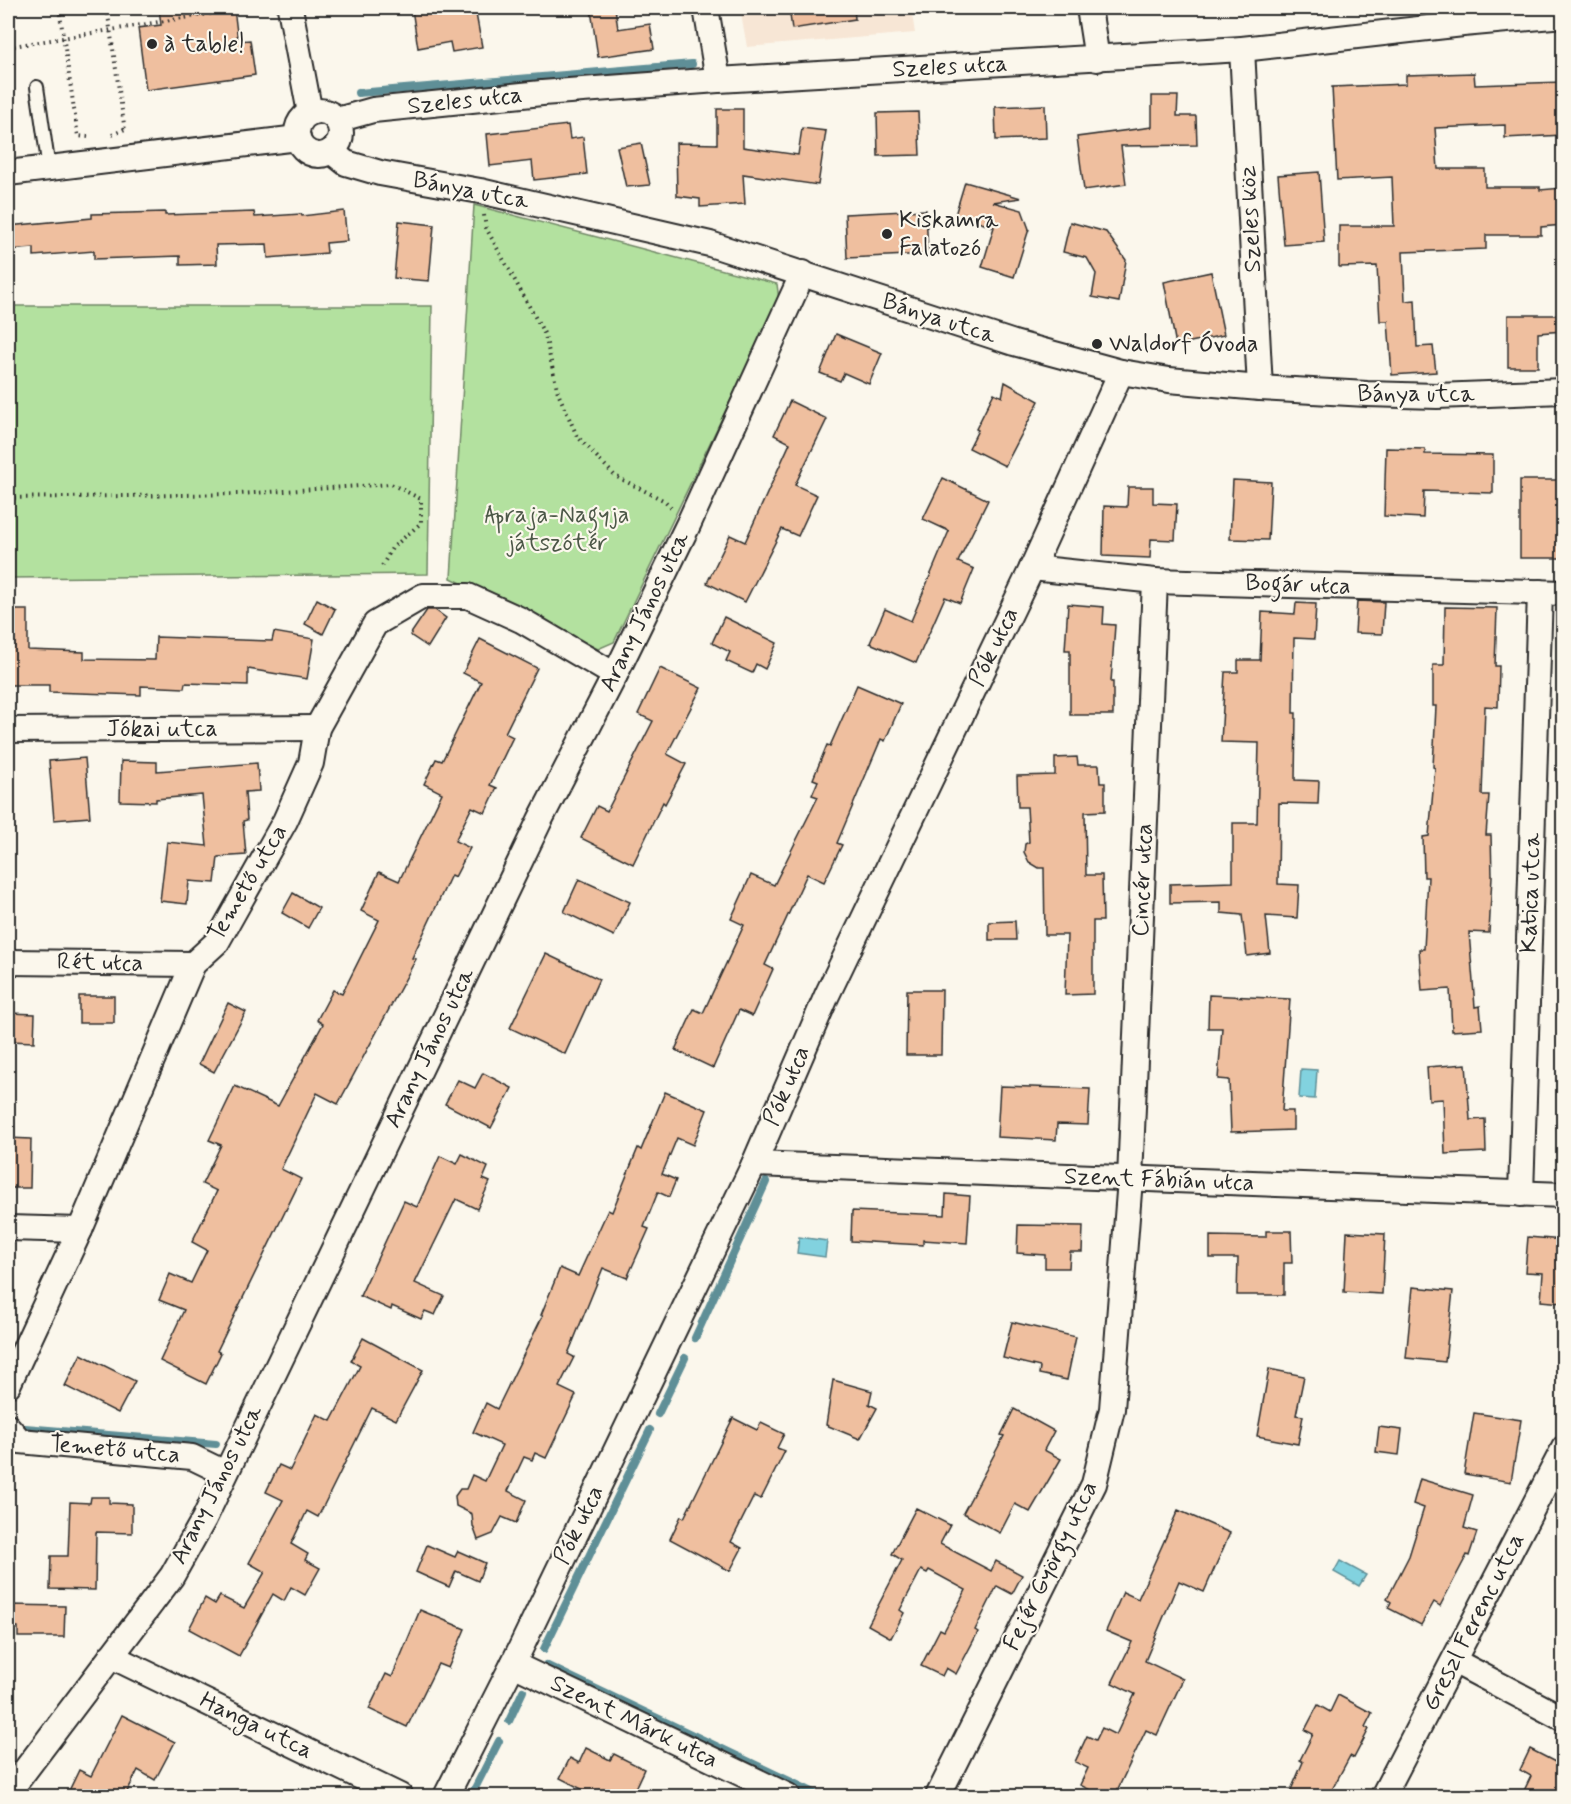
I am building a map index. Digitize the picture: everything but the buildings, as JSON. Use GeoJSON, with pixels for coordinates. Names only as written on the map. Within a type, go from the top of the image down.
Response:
{"type":"FeatureCollection","features":[{"type":"Feature","properties":{"kind":"street"},"geometry":{"type":"LineString","coordinates":[[291,8],[310,113],[300,123],[298,138],[301,145],[318,155],[331,151],[340,141],[341,134],[337,120]]}},
{"type":"Feature","properties":{"kind":"street"},"geometry":{"type":"LineString","coordinates":[[706,8],[718,80]]}},
{"type":"Feature","properties":{"kind":"street"},"geometry":{"type":"LineString","coordinates":[[1089,8],[1097,58]]}},
{"type":"Feature","properties":{"kind":"street","name":"Szeles utca"},"geometry":{"type":"LineString","coordinates":[[310,113],[325,111],[337,120],[382,109],[542,93],[718,80],[1242,49],[1462,16],[1563,15]]}},
{"type":"Feature","properties":{"kind":"street","name":"Szeles köz"},"geometry":{"type":"LineString","coordinates":[[1242,49],[1260,388]]}},
{"type":"Feature","properties":{"kind":"street"},"geometry":{"type":"LineString","coordinates":[[8,173],[298,138]]}},
{"type":"Feature","properties":{"kind":"street","name":"Bánya utca"},"geometry":{"type":"LineString","coordinates":[[331,151],[346,163],[380,173],[480,191],[710,244],[1014,343],[1121,372],[1169,380],[1260,388],[1437,396],[1563,391]]}},
{"type":"Feature","properties":{"kind":"street","name":"Arany János utca"},"geometry":{"type":"LineString","coordinates":[[8,1793],[172,1576],[204,1519],[540,820],[615,675],[689,523],[803,273]]}},
{"type":"Feature","properties":{"kind":"street","name":"Pók utca"},"geometry":{"type":"LineString","coordinates":[[446,1797],[513,1664],[754,1164],[827,995],[1032,568],[1121,372]]}},
{"type":"Feature","properties":{"kind":"street","name":"Bogár utca"},"geometry":{"type":"LineString","coordinates":[[1032,568],[1155,581],[1552,592]]}},
{"type":"Feature","properties":{"kind":"street","name":"Cincér utca"},"geometry":{"type":"LineString","coordinates":[[1130,1179],[1155,581]]}},
{"type":"Feature","properties":{"kind":"street","name":"Katica utca"},"geometry":{"type":"LineString","coordinates":[[1521,1194],[1552,592]]}},
{"type":"Feature","properties":{"kind":"street","name":"Temető utca"},"geometry":{"type":"LineString","coordinates":[[8,1385],[80,1230],[193,964],[217,942],[285,820],[311,763],[317,728],[375,624],[423,596],[468,596],[521,620],[615,675]]}},
{"type":"Feature","properties":{"kind":"street","name":"Jókai utca"},"geometry":{"type":"LineString","coordinates":[[8,730],[317,728]]}},
{"type":"Feature","properties":{"kind":"street","name":"Rét utca"},"geometry":{"type":"LineString","coordinates":[[8,962],[193,964]]}},
{"type":"Feature","properties":{"kind":"street","name":"Szent Fábián utca"},"geometry":{"type":"LineString","coordinates":[[754,1164],[1563,1196]]}},
{"type":"Feature","properties":{"kind":"street","name":"Fejér György utca"},"geometry":{"type":"LineString","coordinates":[[938,1797],[1094,1484],[1112,1409],[1130,1179]]}},
{"type":"Feature","properties":{"kind":"street"},"geometry":{"type":"LineString","coordinates":[[8,1228],[80,1230]]}},
{"type":"Feature","properties":{"kind":"street","name":"Temető utca"},"geometry":{"type":"LineString","coordinates":[[8,1427],[20,1441],[192,1457],[225,1473]]}},
{"type":"Feature","properties":{"kind":"street","name":"Greszl Ferenc utca"},"geometry":{"type":"LineString","coordinates":[[1383,1797],[1563,1448]]}},
{"type":"Feature","properties":{"kind":"street","name":"Hanga utca"},"geometry":{"type":"LineString","coordinates":[[111,1656],[400,1797]]}},
{"type":"Feature","properties":{"kind":"street"},"geometry":{"type":"LineString","coordinates":[[1454,1661],[1563,1719]]}},
{"type":"Feature","properties":{"kind":"street","name":"Szent Márk utca"},"geometry":{"type":"LineString","coordinates":[[513,1664],[788,1797]]}},
{"type":"Feature","properties":{"kind":"lane"},"geometry":{"type":"LineString","coordinates":[[37,87],[49,169]]}},
{"type":"Feature","properties":{"kind":"path"},"geometry":{"type":"LineString","coordinates":[[58,8],[78,136],[96,138]]}},
{"type":"Feature","properties":{"kind":"path"},"geometry":{"type":"LineString","coordinates":[[107,8],[130,159]]}},
{"type":"Feature","properties":{"kind":"path"},"geometry":{"type":"LineString","coordinates":[[8,47],[244,8]]}},
{"type":"Feature","properties":{"kind":"path"},"geometry":{"type":"LineString","coordinates":[[105,139],[125,129]]}},
{"type":"Feature","properties":{"kind":"path"},"geometry":{"type":"LineString","coordinates":[[480,191],[486,228],[545,335],[558,393],[577,436],[615,476],[665,501],[689,523]]}},
{"type":"Feature","properties":{"kind":"path"},"geometry":{"type":"LineString","coordinates":[[8,498],[238,494],[391,484],[421,499],[421,523],[392,548],[381,568]]}},
{"type":"Feature","properties":{"kind":"shaded area"},"geometry":{"type":"Polygon","coordinates":[[[740,8],[911,8],[915,33],[747,47],[740,8]]]}},
{"type":"Feature","properties":{"kind":"green space","name":"Apraja-Nagyja játszótér"},"geometry":{"type":"Polygon","coordinates":[[[474,205],[777,284],[779,300],[614,642],[598,649],[451,578],[474,205]]]}},
{"type":"Feature","properties":{"kind":"green space"},"geometry":{"type":"Polygon","coordinates":[[[8,268],[11,306],[432,306],[428,574],[8,578],[8,268]]]}},
{"type":"Feature","properties":{"kind":"water"},"geometry":{"type":"Polygon","coordinates":[[[1301,1069],[1317,1070],[1315,1099],[1299,1098],[1301,1069]]]}},
{"type":"Feature","properties":{"kind":"water"},"geometry":{"type":"Polygon","coordinates":[[[799,1237],[827,1241],[825,1257],[797,1253],[799,1237]]]}},
{"type":"Feature","properties":{"kind":"water"},"geometry":{"type":"Polygon","coordinates":[[[1340,1561],[1366,1575],[1359,1586],[1334,1572],[1340,1561]]]}},
{"type":"Feature","properties":{"kind":"waterway"},"geometry":{"type":"LineString","coordinates":[[358,93],[692,64]]}},
{"type":"Feature","properties":{"kind":"waterway"},"geometry":{"type":"LineString","coordinates":[[695,1338],[766,1182]]}},
{"type":"Feature","properties":{"kind":"waterway"},"geometry":{"type":"LineString","coordinates":[[658,1414],[685,1358]]}},
{"type":"Feature","properties":{"kind":"waterway"},"geometry":{"type":"LineString","coordinates":[[25,1428],[216,1444]]}},
{"type":"Feature","properties":{"kind":"waterway"},"geometry":{"type":"LineString","coordinates":[[544,1649],[650,1430]]}},
{"type":"Feature","properties":{"kind":"waterway"},"geometry":{"type":"LineString","coordinates":[[546,1665],[821,1796]]}},
{"type":"Feature","properties":{"kind":"waterway"},"geometry":{"type":"LineString","coordinates":[[509,1721],[523,1691]]}},
{"type":"Feature","properties":{"kind":"waterway"},"geometry":{"type":"LineString","coordinates":[[471,1796],[499,1741]]}},
{"type":"Feature","properties":{"kind":"place","name":"à table!"},"geometry":{"type":"Point","coordinates":[152,44]}},
{"type":"Feature","properties":{"kind":"place","name":"Kiskamra Falatozó"},"geometry":{"type":"Point","coordinates":[887,234]}},
{"type":"Feature","properties":{"kind":"place","name":"Waldorf Óvoda"},"geometry":{"type":"Point","coordinates":[1097,344]}}]}
